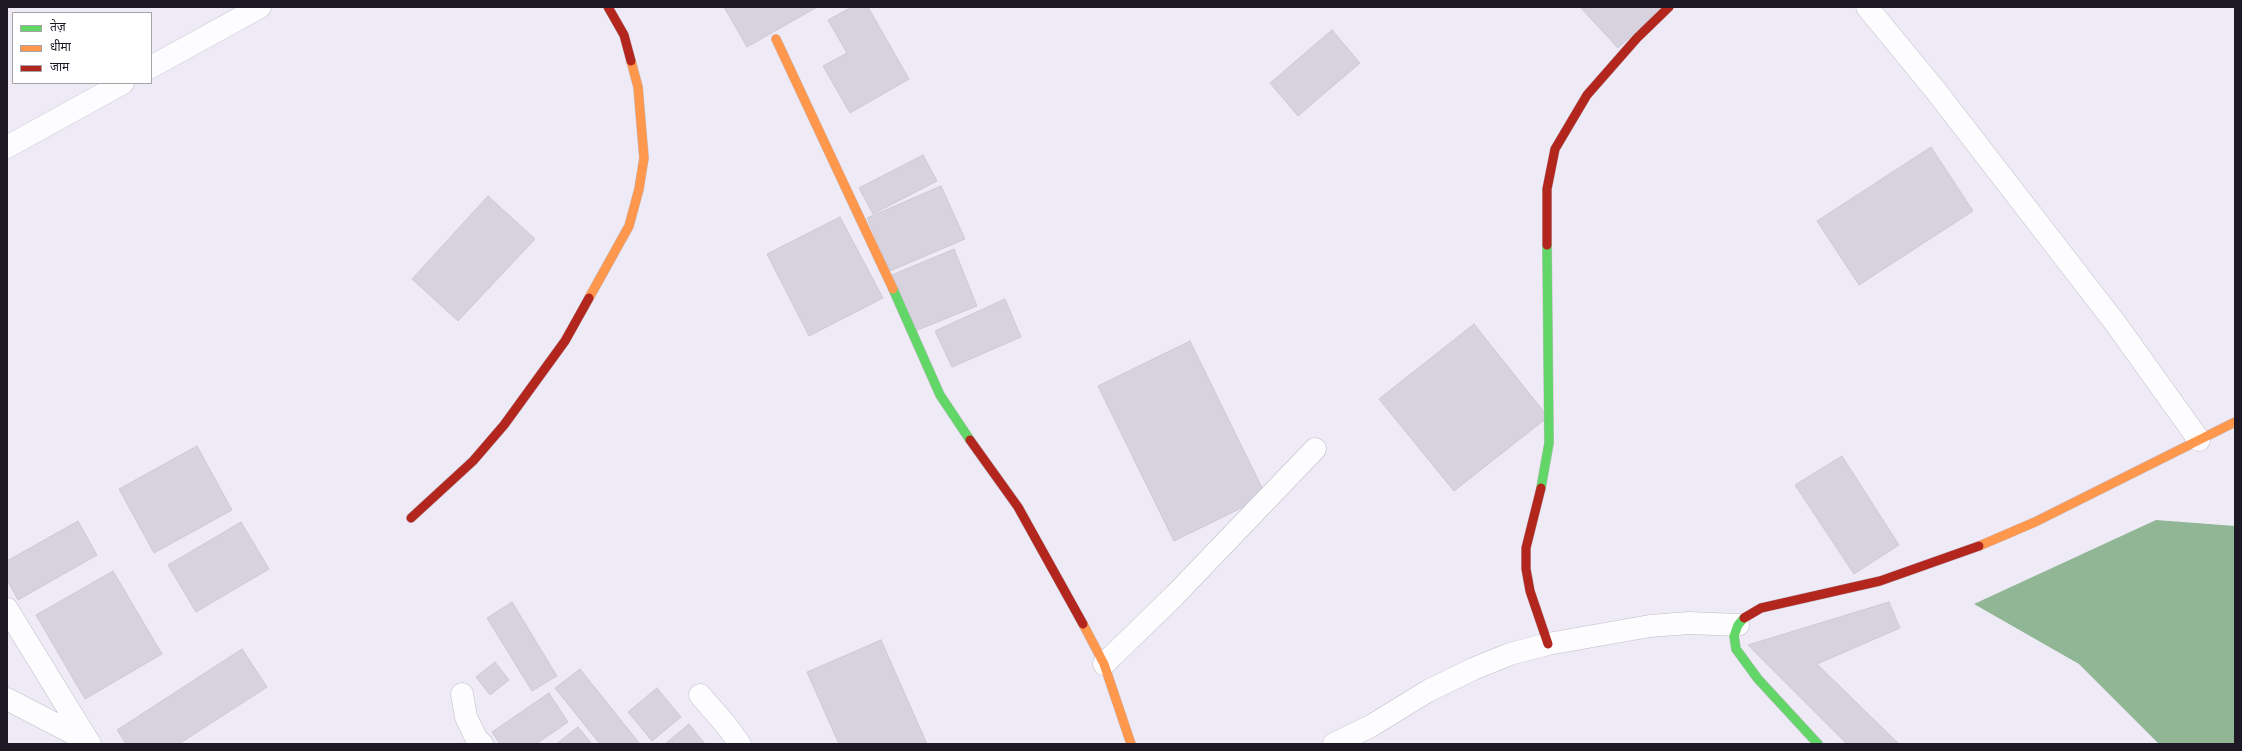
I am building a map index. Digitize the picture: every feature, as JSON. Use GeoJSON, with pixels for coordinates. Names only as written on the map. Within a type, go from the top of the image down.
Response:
{"type":"FeatureCollection","features":[{"type":"Feature","properties":{"kind":"street"},"geometry":{"type":"LineString","coordinates":[[152,66],[260,7]]}},
{"type":"Feature","properties":{"kind":"street"},"geometry":{"type":"LineString","coordinates":[[410,518],[450,483],[504,425],[564,341],[629,226],[639,189],[644,158],[642,127],[638,87],[624,35],[608,7]]}},
{"type":"Feature","properties":{"kind":"street"},"geometry":{"type":"LineString","coordinates":[[1548,644],[1530,591],[1526,562],[1526,548],[1544,478],[1549,443],[1547,189],[1550,166],[1561,136],[1587,95],[1637,38],[1669,7]]}},
{"type":"Feature","properties":{"kind":"street"},"geometry":{"type":"LineString","coordinates":[[1867,7],[1936,91],[2078,276],[2199,440]]}},
{"type":"Feature","properties":{"kind":"street"},"geometry":{"type":"LineString","coordinates":[[776,39],[869,236],[940,395],[954,418],[1018,507],[1042,547],[1104,664],[1131,744]]}},
{"type":"Feature","properties":{"kind":"street"},"geometry":{"type":"LineString","coordinates":[[7,147],[121,84]]}},
{"type":"Feature","properties":{"kind":"street"},"geometry":{"type":"LineString","coordinates":[[1818,744],[1758,679],[1736,650],[1734,636],[1738,625],[1746,615],[1761,608],[1812,598],[1880,581],[1966,551],[2035,522],[2235,422]]}},
{"type":"Feature","properties":{"kind":"street"},"geometry":{"type":"LineString","coordinates":[[1104,664],[1175,595],[1315,449]]}},
{"type":"Feature","properties":{"kind":"street"},"geometry":{"type":"LineString","coordinates":[[7,609],[88,742]]}},
{"type":"Feature","properties":{"kind":"street"},"geometry":{"type":"LineString","coordinates":[[1334,744],[1371,726],[1428,691],[1473,669],[1510,654],[1548,644],[1650,626],[1689,623],[1738,625]]}},
{"type":"Feature","properties":{"kind":"street"},"geometry":{"type":"LineString","coordinates":[[462,694],[466,717],[476,738],[482,744]]}},
{"type":"Feature","properties":{"kind":"street"},"geometry":{"type":"LineString","coordinates":[[700,695],[740,744]]}},
{"type":"Feature","properties":{"kind":"street"},"geometry":{"type":"LineString","coordinates":[[7,699],[88,742]]}},
{"type":"Feature","properties":{"kind":"shaded area"},"geometry":{"type":"Polygon","coordinates":[[[2156,520],[2235,526],[2235,744],[2159,744],[2079,664],[1974,604],[2156,520]]]}},
{"type":"Feature","properties":{"kind":"building"},"geometry":{"type":"Polygon","coordinates":[[[724,7],[817,7],[747,47],[724,7]]]}},
{"type":"Feature","properties":{"kind":"building"},"geometry":{"type":"Polygon","coordinates":[[[852,7],[868,7],[909,79],[850,113],[823,66],[847,53],[828,20],[852,7]]]}},
{"type":"Feature","properties":{"kind":"building"},"geometry":{"type":"Polygon","coordinates":[[[1580,7],[1663,7],[1618,48],[1580,7]]]}},
{"type":"Feature","properties":{"kind":"building"},"geometry":{"type":"Polygon","coordinates":[[[1332,30],[1360,63],[1298,116],[1270,83],[1332,30]]]}},
{"type":"Feature","properties":{"kind":"building"},"geometry":{"type":"Polygon","coordinates":[[[1931,147],[1973,211],[1859,285],[1817,221],[1931,147]]]}},
{"type":"Feature","properties":{"kind":"building"},"geometry":{"type":"Polygon","coordinates":[[[923,155],[937,181],[873,214],[859,188],[923,155]]]}},
{"type":"Feature","properties":{"kind":"building"},"geometry":{"type":"Polygon","coordinates":[[[941,186],[965,239],[890,271],[867,218],[941,186]]]}},
{"type":"Feature","properties":{"kind":"building"},"geometry":{"type":"Polygon","coordinates":[[[488,196],[535,239],[458,321],[412,279],[488,196]]]}},
{"type":"Feature","properties":{"kind":"building"},"geometry":{"type":"Polygon","coordinates":[[[840,217],[883,298],[809,336],[767,254],[840,217]]]}},
{"type":"Feature","properties":{"kind":"building"},"geometry":{"type":"Polygon","coordinates":[[[954,249],[977,306],[915,331],[892,275],[954,249]]]}},
{"type":"Feature","properties":{"kind":"building"},"geometry":{"type":"Polygon","coordinates":[[[1005,299],[1021,337],[952,367],[935,331],[1005,299]]]}},
{"type":"Feature","properties":{"kind":"building"},"geometry":{"type":"Polygon","coordinates":[[[1474,324],[1548,417],[1454,491],[1379,399],[1474,324]]]}},
{"type":"Feature","properties":{"kind":"building"},"geometry":{"type":"Polygon","coordinates":[[[1190,341],[1266,496],[1174,541],[1098,386],[1190,341]]]}},
{"type":"Feature","properties":{"kind":"building"},"geometry":{"type":"Polygon","coordinates":[[[197,446],[232,510],[154,553],[119,489],[197,446]]]}},
{"type":"Feature","properties":{"kind":"building"},"geometry":{"type":"Polygon","coordinates":[[[1842,456],[1899,545],[1854,574],[1795,485],[1842,456]]]}},
{"type":"Feature","properties":{"kind":"building"},"geometry":{"type":"Polygon","coordinates":[[[78,521],[97,555],[18,600],[7,580],[7,561],[78,521]]]}},
{"type":"Feature","properties":{"kind":"building"},"geometry":{"type":"Polygon","coordinates":[[[241,522],[269,569],[196,612],[168,565],[241,522]]]}},
{"type":"Feature","properties":{"kind":"building"},"geometry":{"type":"Polygon","coordinates":[[[113,571],[162,654],[85,699],[36,615],[113,571]]]}},
{"type":"Feature","properties":{"kind":"building"},"geometry":{"type":"Polygon","coordinates":[[[512,602],[557,676],[532,691],[487,618],[512,602]]]}},
{"type":"Feature","properties":{"kind":"building"},"geometry":{"type":"Polygon","coordinates":[[[1889,602],[1900,628],[1817,664],[1899,744],[1847,744],[1748,645],[1889,602]]]}},
{"type":"Feature","properties":{"kind":"building"},"geometry":{"type":"Polygon","coordinates":[[[881,640],[927,744],[839,744],[807,672],[881,640]]]}},
{"type":"Feature","properties":{"kind":"building"},"geometry":{"type":"Polygon","coordinates":[[[242,649],[267,687],[179,744],[126,744],[117,730],[242,649]]]}},
{"type":"Feature","properties":{"kind":"building"},"geometry":{"type":"Polygon","coordinates":[[[495,662],[509,680],[490,695],[476,677],[495,662]]]}},
{"type":"Feature","properties":{"kind":"building"},"geometry":{"type":"Polygon","coordinates":[[[580,669],[640,744],[600,744],[555,688],[580,669]]]}},
{"type":"Feature","properties":{"kind":"building"},"geometry":{"type":"Polygon","coordinates":[[[657,688],[681,717],[652,741],[628,712],[657,688]]]}},
{"type":"Feature","properties":{"kind":"building"},"geometry":{"type":"Polygon","coordinates":[[[549,693],[568,722],[536,744],[500,744],[492,732],[549,693]]]}},
{"type":"Feature","properties":{"kind":"building"},"geometry":{"type":"Polygon","coordinates":[[[689,724],[705,744],[665,744],[689,724]]]}},
{"type":"Feature","properties":{"kind":"building"},"geometry":{"type":"Polygon","coordinates":[[[578,727],[592,744],[556,744],[578,727]]]}},
{"type":"Feature","properties":{"kind":"traffic: fast"},"geometry":{"type":"LineString","coordinates":[[1541,488],[1549,443],[1547,245]]}},
{"type":"Feature","properties":{"kind":"traffic: fast"},"geometry":{"type":"LineString","coordinates":[[893,289],[940,395],[970,440]]}},
{"type":"Feature","properties":{"kind":"traffic: fast"},"geometry":{"type":"LineString","coordinates":[[1744,618],[1738,625],[1734,636],[1736,649],[1758,679],[1818,744]]}},
{"type":"Feature","properties":{"kind":"traffic: slow"},"geometry":{"type":"LineString","coordinates":[[776,39],[893,289]]}},
{"type":"Feature","properties":{"kind":"traffic: slow"},"geometry":{"type":"LineString","coordinates":[[589,298],[629,226],[639,189],[644,158],[638,87],[631,61]]}},
{"type":"Feature","properties":{"kind":"traffic: slow"},"geometry":{"type":"LineString","coordinates":[[1979,546],[2035,522],[2235,422]]}},
{"type":"Feature","properties":{"kind":"traffic: slow"},"geometry":{"type":"LineString","coordinates":[[1083,624],[1104,664],[1131,744]]}},
{"type":"Feature","properties":{"kind":"traffic: jam"},"geometry":{"type":"LineString","coordinates":[[608,7],[624,35],[631,61]]}},
{"type":"Feature","properties":{"kind":"traffic: jam"},"geometry":{"type":"LineString","coordinates":[[1547,245],[1547,189],[1555,149],[1587,95],[1637,38],[1669,7]]}},
{"type":"Feature","properties":{"kind":"traffic: jam"},"geometry":{"type":"LineString","coordinates":[[411,518],[473,461],[504,425],[565,341],[589,298]]}},
{"type":"Feature","properties":{"kind":"traffic: jam"},"geometry":{"type":"LineString","coordinates":[[970,440],[1018,507],[1083,624]]}},
{"type":"Feature","properties":{"kind":"traffic: jam"},"geometry":{"type":"LineString","coordinates":[[1541,488],[1526,548],[1526,569],[1530,591],[1548,644]]}},
{"type":"Feature","properties":{"kind":"traffic: jam"},"geometry":{"type":"LineString","coordinates":[[1744,618],[1761,608],[1880,581],[1979,546]]}}]}
